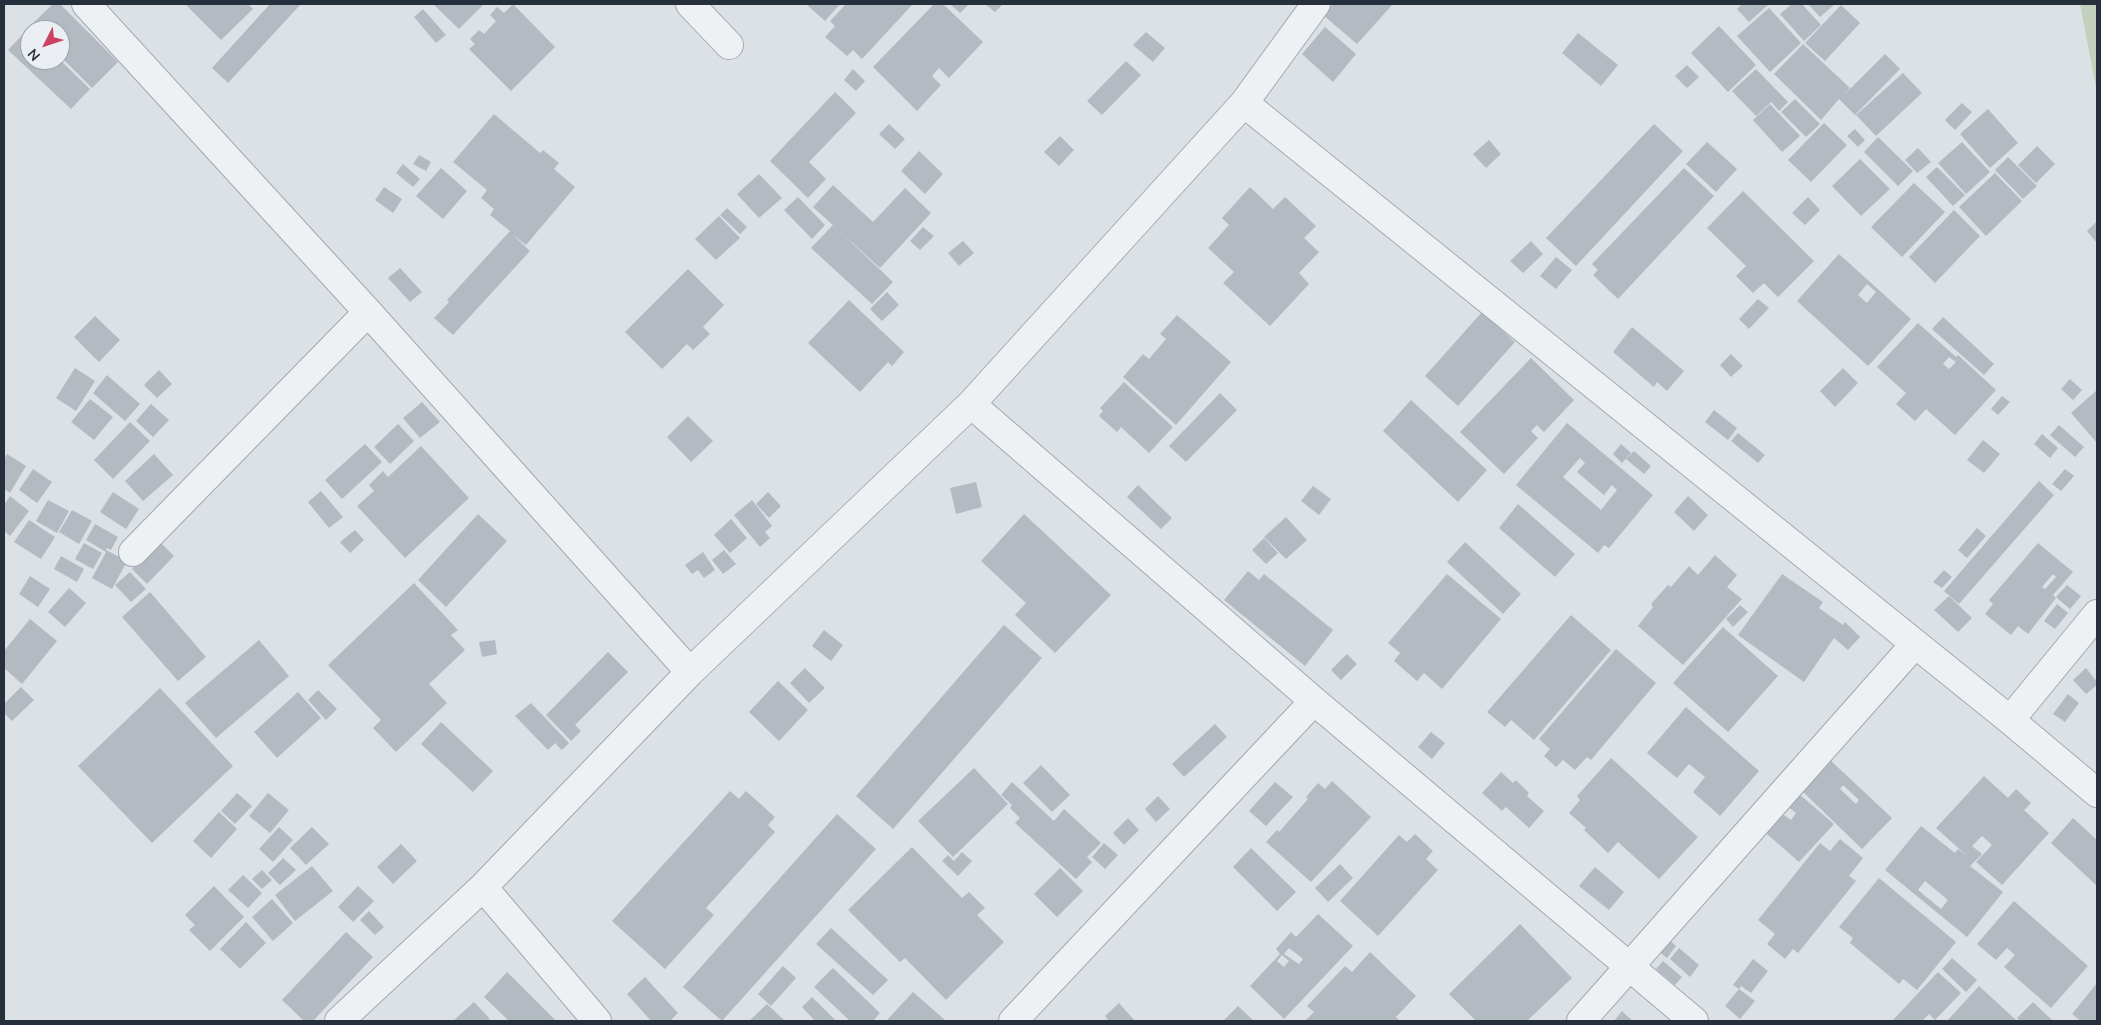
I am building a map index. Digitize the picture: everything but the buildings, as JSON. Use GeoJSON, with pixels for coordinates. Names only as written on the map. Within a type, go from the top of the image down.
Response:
{"type":"FeatureCollection","features":[{"type":"Feature","properties":{"kind":"street"},"geometry":{"type":"LineString","coordinates":[[86,4],[368,312],[690,672]]}},
{"type":"Feature","properties":{"kind":"street"},"geometry":{"type":"LineString","coordinates":[[690,4],[729,45]]}},
{"type":"Feature","properties":{"kind":"street"},"geometry":{"type":"LineString","coordinates":[[339,1021],[483,887],[690,672],[971,404],[1244,103],[1316,4]]}},
{"type":"Feature","properties":{"kind":"street"},"geometry":{"type":"LineString","coordinates":[[1244,103],[2010,720],[2097,793]]}},
{"type":"Feature","properties":{"kind":"street"},"geometry":{"type":"LineString","coordinates":[[133,552],[368,312]]}},
{"type":"Feature","properties":{"kind":"street"},"geometry":{"type":"LineString","coordinates":[[971,404],[1314,701],[1694,1021]]}},
{"type":"Feature","properties":{"kind":"street"},"geometry":{"type":"LineString","coordinates":[[2010,720],[2097,614]]}},
{"type":"Feature","properties":{"kind":"street"},"geometry":{"type":"LineString","coordinates":[[1581,1021],[1630,968],[1915,644]]}},
{"type":"Feature","properties":{"kind":"street"},"geometry":{"type":"LineString","coordinates":[[1014,1021],[1314,701]]}},
{"type":"Feature","properties":{"kind":"street"},"geometry":{"type":"LineString","coordinates":[[483,887],[597,1021]]}},
{"type":"Feature","properties":{"kind":"green space"},"geometry":{"type":"Polygon","coordinates":[[[2080,4],[2097,4],[2097,93],[2080,4]]]}}]}
